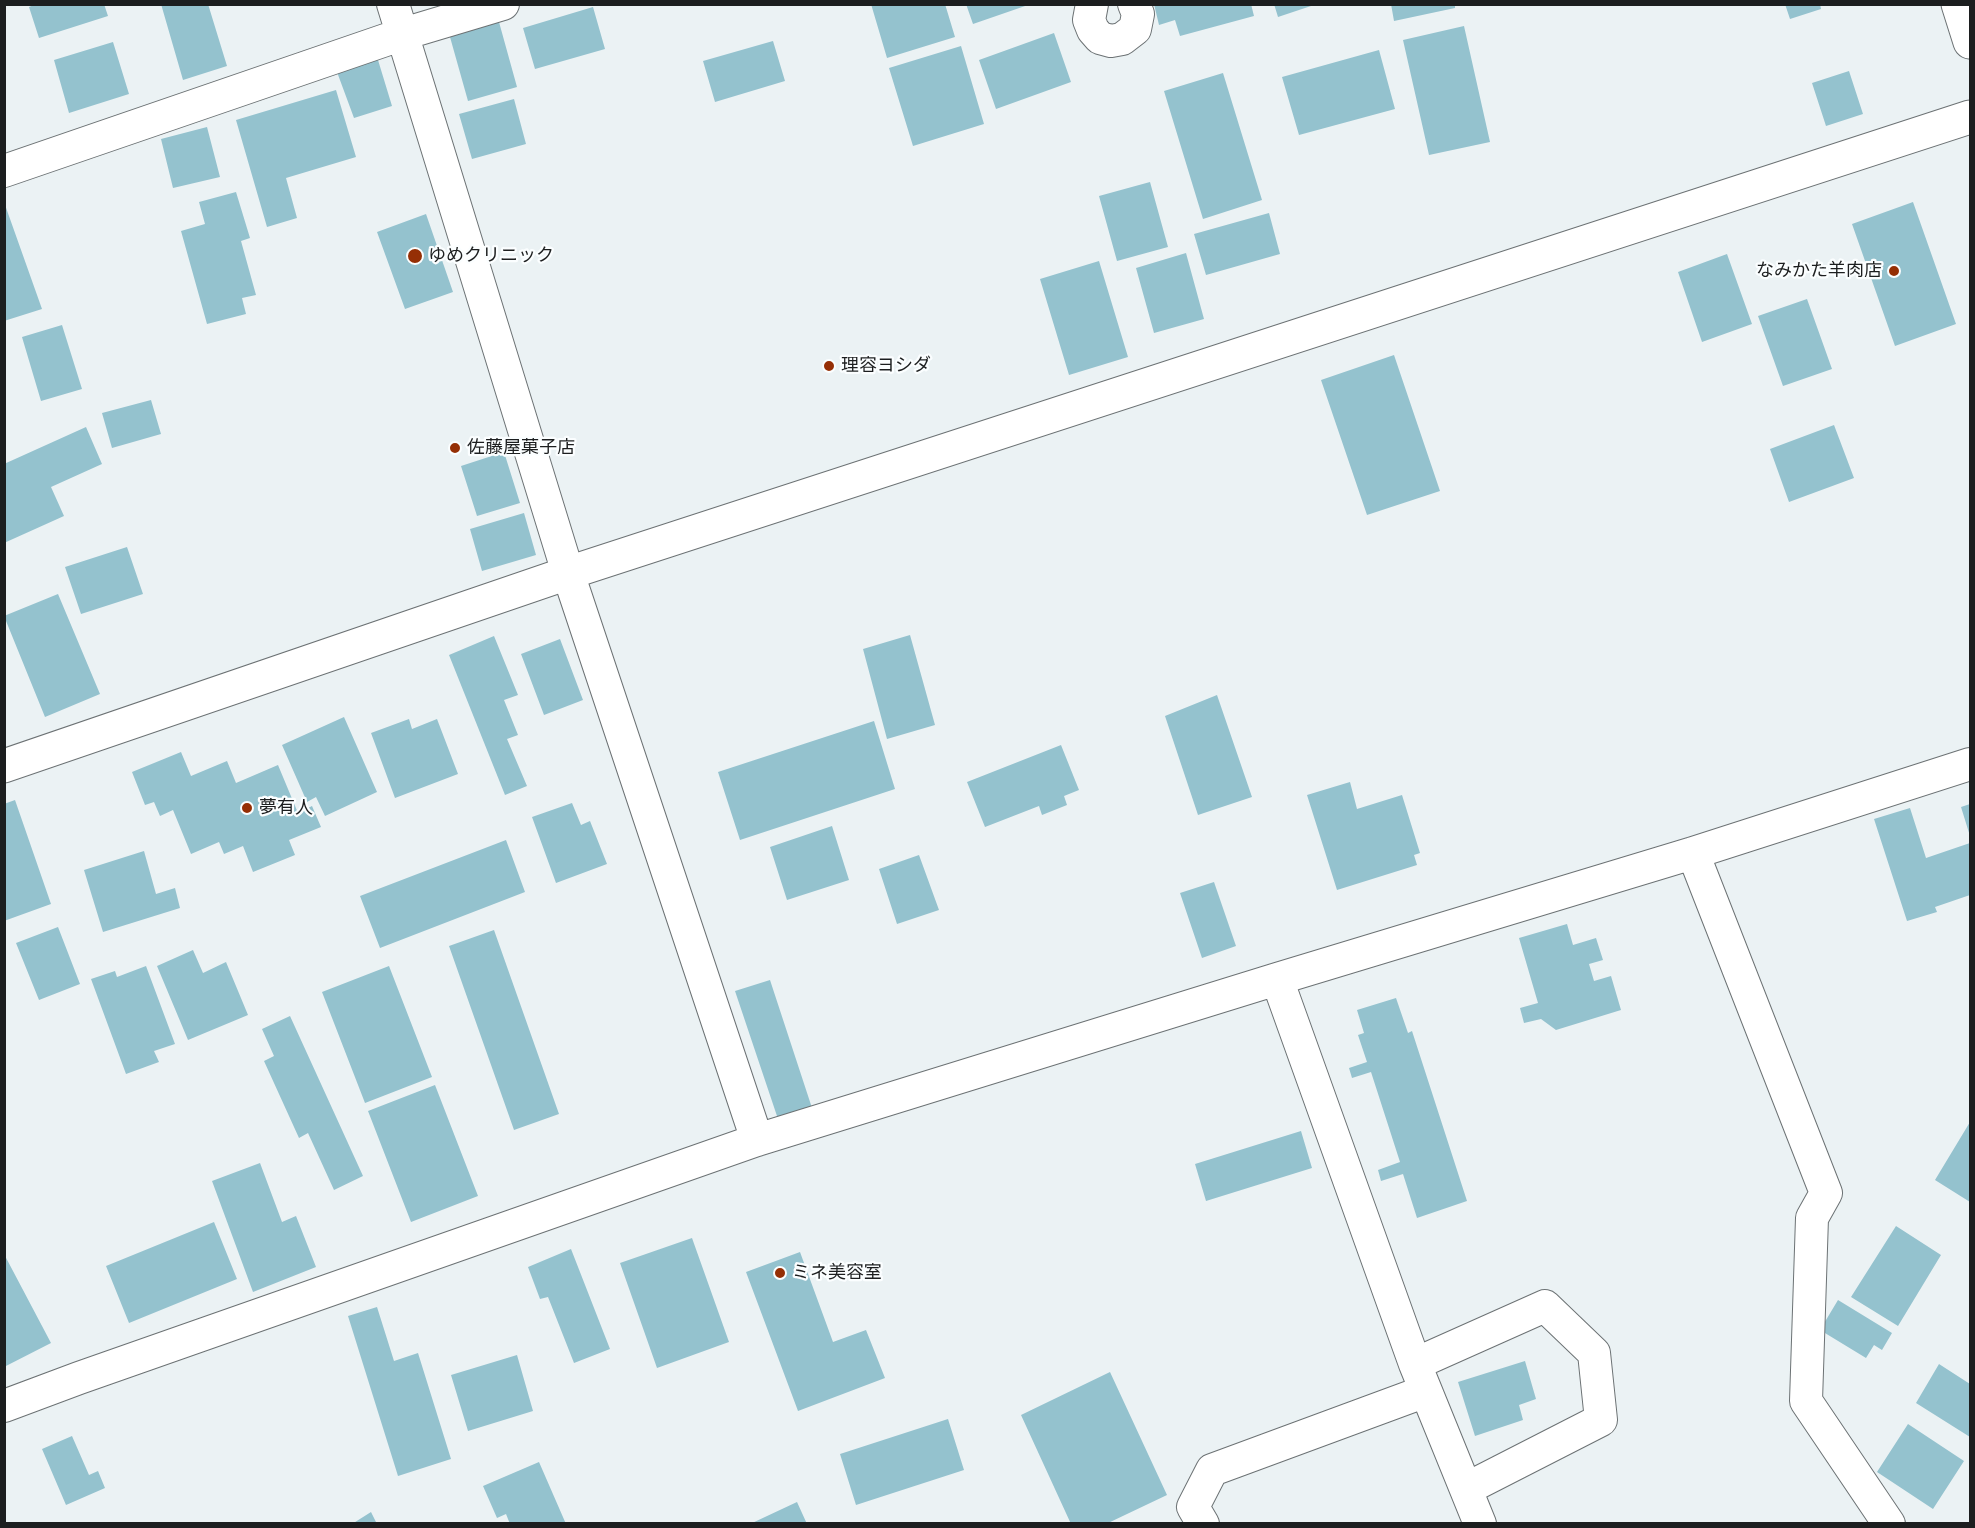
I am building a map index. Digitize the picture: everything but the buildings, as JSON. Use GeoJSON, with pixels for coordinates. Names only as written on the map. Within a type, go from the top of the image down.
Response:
{"type":"FeatureCollection","features":[{"type":"Feature","properties":{"kind":"street"},"geometry":{"type":"LineString","coordinates":[[393,4],[568,573],[757,1140]]}},
{"type":"Feature","properties":{"kind":"street"},"geometry":{"type":"LineString","coordinates":[[4,171],[403,34],[503,4]]}},
{"type":"Feature","properties":{"kind":"street"},"geometry":{"type":"LineString","coordinates":[[1092,4],[1089,20],[1093,30],[1100,38],[1116,41],[1126,37],[1135,29],[1138,14],[1134,4]]}},
{"type":"Feature","properties":{"kind":"street"},"geometry":{"type":"LineString","coordinates":[[1958,4],[1971,42]]}},
{"type":"Feature","properties":{"kind":"street"},"geometry":{"type":"LineString","coordinates":[[4,766],[568,573],[1971,117]]}},
{"type":"Feature","properties":{"kind":"street"},"geometry":{"type":"LineString","coordinates":[[4,1406],[757,1140],[1693,853],[1971,764]]}},
{"type":"Feature","properties":{"kind":"street"},"geometry":{"type":"LineString","coordinates":[[1693,853],[1826,1193],[1812,1218],[1806,1401],[1889,1524]]}},
{"type":"Feature","properties":{"kind":"street"},"geometry":{"type":"LineString","coordinates":[[1277,979],[1420,1378],[1480,1524]]}},
{"type":"Feature","properties":{"kind":"street"},"geometry":{"type":"LineString","coordinates":[[1203,1524],[1193,1507],[1212,1470],[1420,1378],[1545,1306],[1594,1353],[1601,1420],[1466,1489]]}},
{"type":"Feature","properties":{"kind":"place","name":"ゆめクリニック"},"geometry":{"type":"Point","coordinates":[415,256]}},
{"type":"Feature","properties":{"kind":"place","name":"なみかた羊肉店"},"geometry":{"type":"Point","coordinates":[1894,271]}},
{"type":"Feature","properties":{"kind":"place","name":"理容ヨシダ"},"geometry":{"type":"Point","coordinates":[829,366]}},
{"type":"Feature","properties":{"kind":"place","name":"佐藤屋菓子店"},"geometry":{"type":"Point","coordinates":[455,448]}},
{"type":"Feature","properties":{"kind":"place","name":"夢有人"},"geometry":{"type":"Point","coordinates":[247,808]}},
{"type":"Feature","properties":{"kind":"place","name":"ミネ美容室"},"geometry":{"type":"Point","coordinates":[780,1273]}}]}
